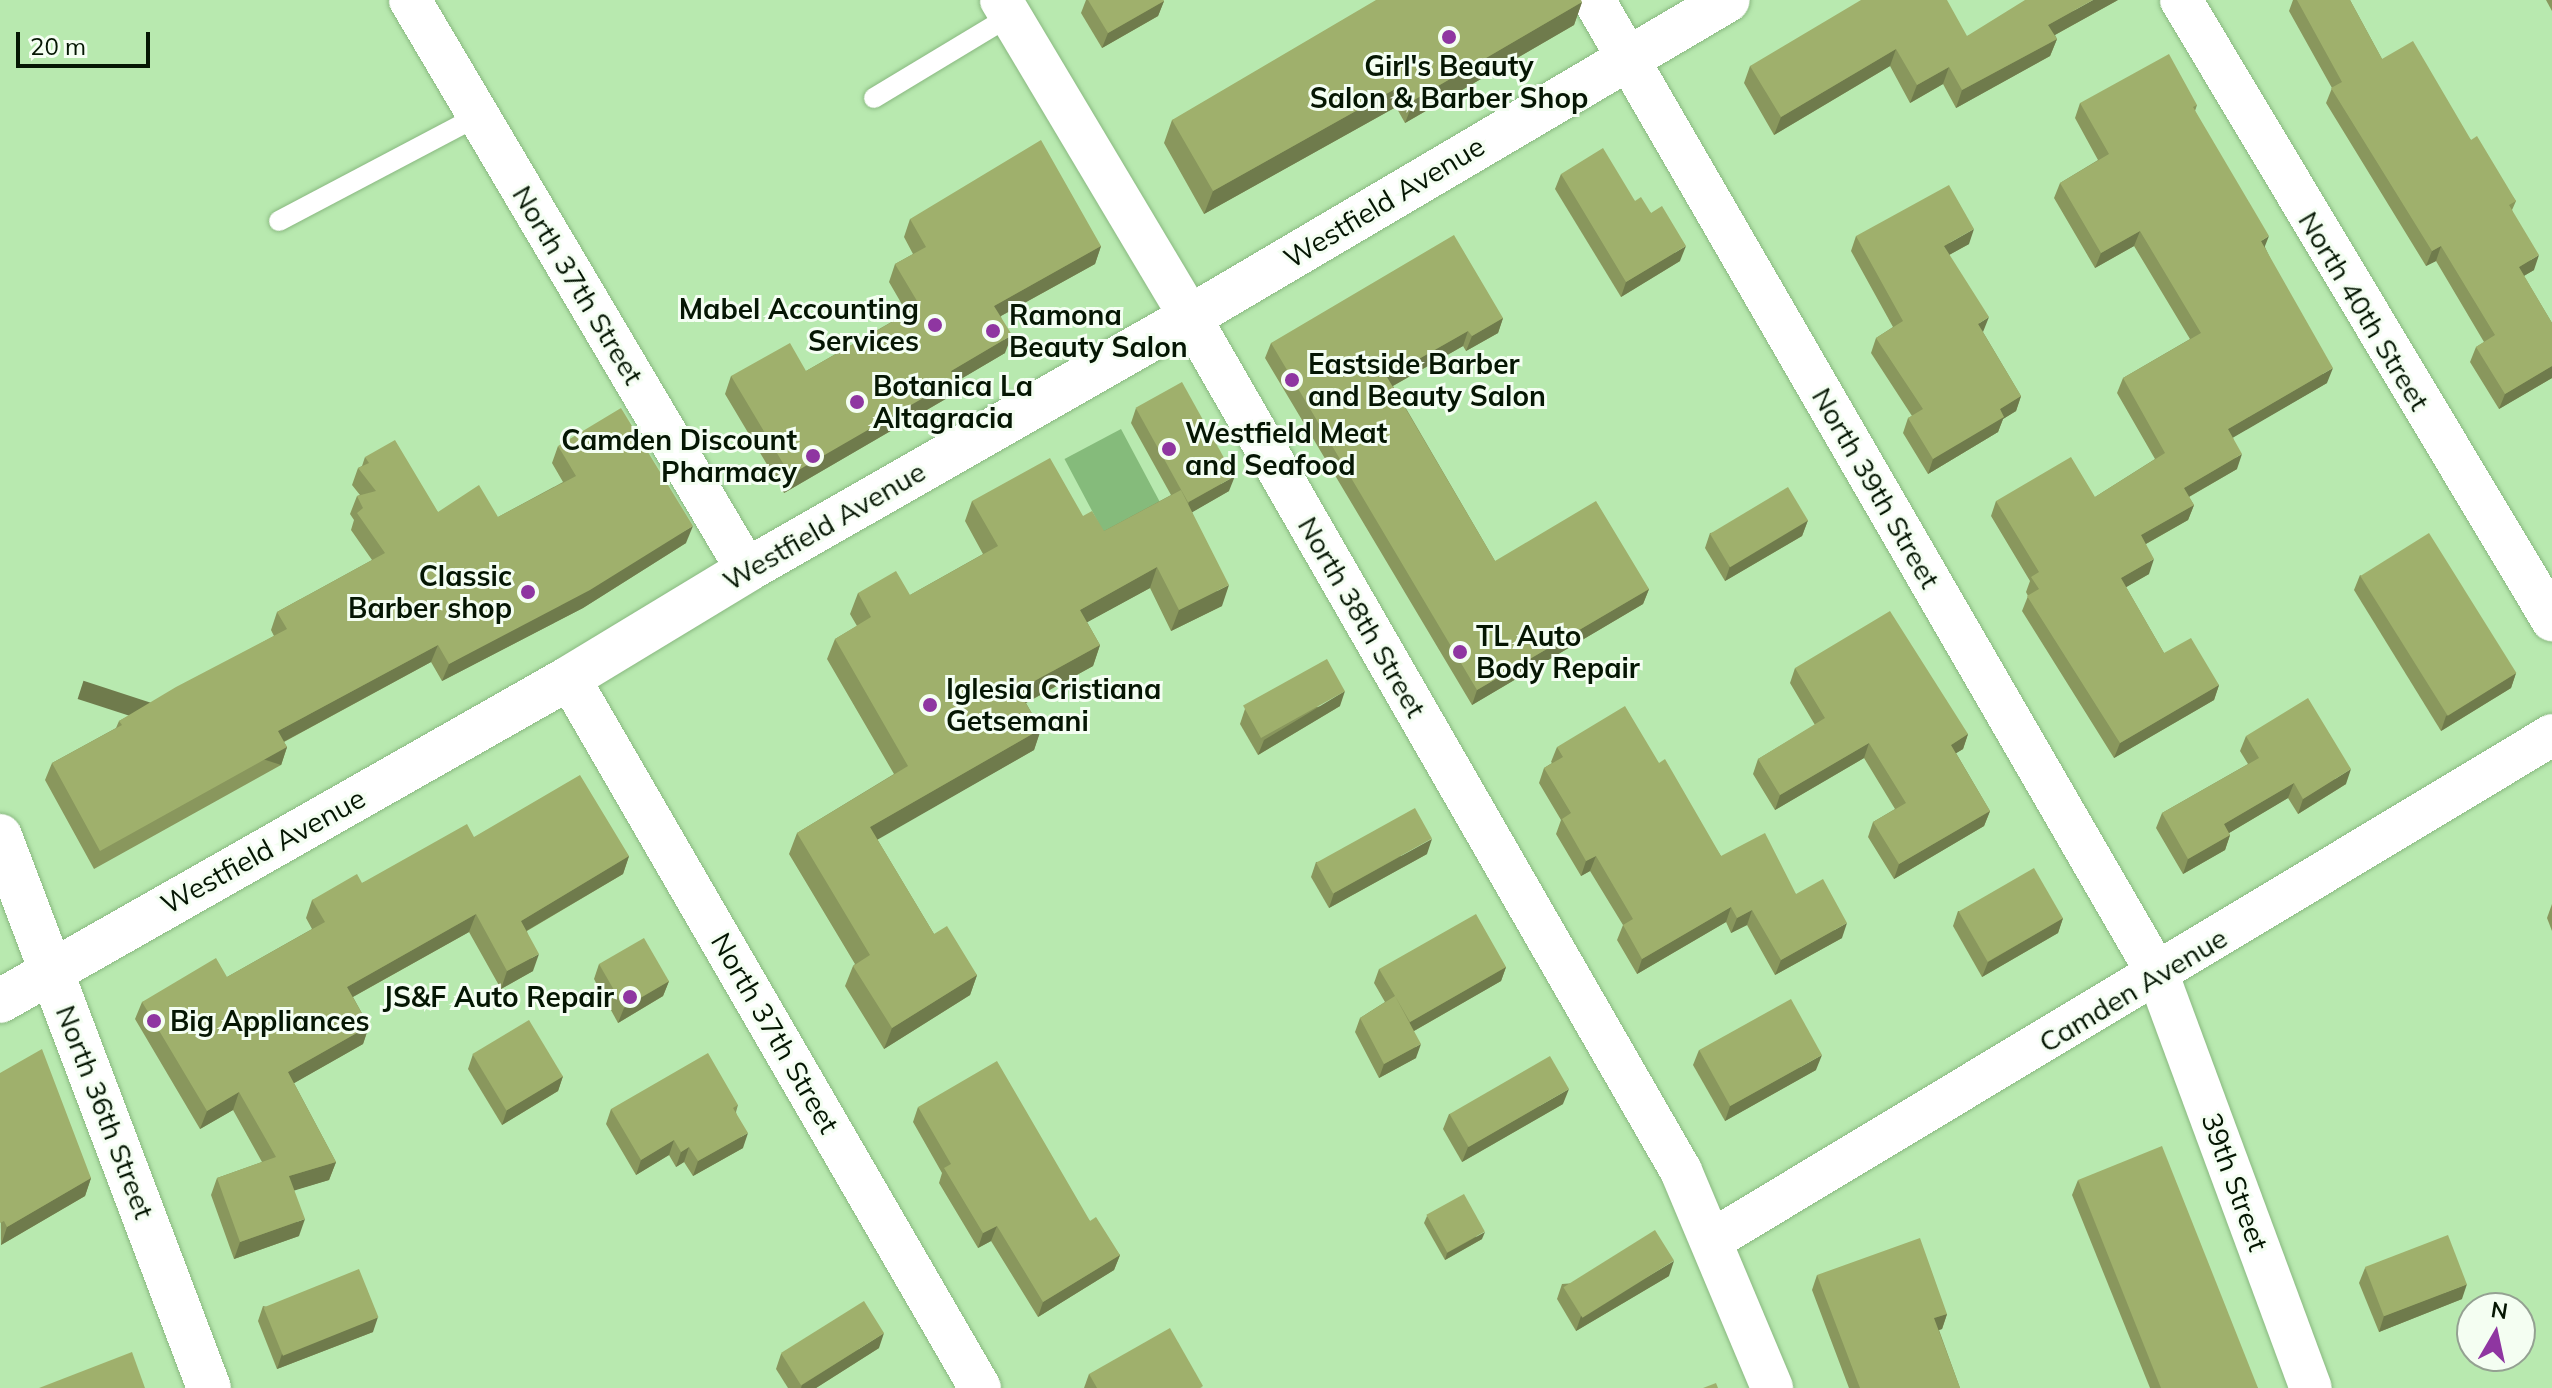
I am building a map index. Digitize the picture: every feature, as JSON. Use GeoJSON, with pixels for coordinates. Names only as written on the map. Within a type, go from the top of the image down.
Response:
{"type":"FeatureCollection","features":[{"type":"Feature","properties":{"kind":"street","name":"North 37th Street"},"geometry":{"type":"LineString","coordinates":[[410,0],[747,570]]}},
{"type":"Feature","properties":{"kind":"street","name":"North 39th Street"},"geometry":{"type":"LineString","coordinates":[[1594,0],[2158,975]]}},
{"type":"Feature","properties":{"kind":"street","name":"Westfield Avenue"},"geometry":{"type":"LineString","coordinates":[[0,1001],[569,678],[747,570],[1190,317],[1728,0]]}},
{"type":"Feature","properties":{"kind":"street","name":"North 40th Street"},"geometry":{"type":"LineString","coordinates":[[2181,0],[2552,620]]}},
{"type":"Feature","properties":{"kind":"street","name":"North 38th Street"},"geometry":{"type":"LineString","coordinates":[[1005,8],[1190,317],[1681,1171],[1772,1388]]}},
{"type":"Feature","properties":{"kind":"street","name":"North 37th Street"},"geometry":{"type":"LineString","coordinates":[[569,678],[980,1388]]}},
{"type":"Feature","properties":{"kind":"street","name":"Camden Avenue"},"geometry":{"type":"LineString","coordinates":[[1712,1240],[2158,975],[2552,735]]}},
{"type":"Feature","properties":{"kind":"street","name":"North 36th Street"},"geometry":{"type":"LineString","coordinates":[[0,836],[209,1388]]}},
{"type":"Feature","properties":{"kind":"street","name":"39th Street"},"geometry":{"type":"LineString","coordinates":[[2158,975],[2311,1388]]}},
{"type":"Feature","properties":{"kind":"lane"},"geometry":{"type":"LineString","coordinates":[[874,98],[1005,8]]}},
{"type":"Feature","properties":{"kind":"lane"},"geometry":{"type":"LineString","coordinates":[[279,221],[478,116]]}},
{"type":"Feature","properties":{"kind":"green space"},"geometry":{"type":"Polygon","coordinates":[[[1121,429],[1163,508],[1106,538],[1064,459],[1121,429]]]}},
{"type":"Feature","properties":{"kind":"building"},"geometry":{"type":"Polygon","coordinates":[[[1088,0],[1163,0],[1164,1],[1108,33],[1088,0]]]}},
{"type":"Feature","properties":{"kind":"building"},"geometry":{"type":"Polygon","coordinates":[[[1376,0],[1582,2],[1414,100],[1404,84],[1213,191],[1172,120],[1376,0]]]}},
{"type":"Feature","properties":{"kind":"building"},"geometry":{"type":"Polygon","coordinates":[[[1861,0],[1947,0],[1967,36],[2025,0],[2093,0],[2048,25],[2057,39],[1962,90],[1949,67],[1917,85],[1896,49],[1781,117],[1750,66],[1861,0]]]}},
{"type":"Feature","properties":{"kind":"building"},"geometry":{"type":"Polygon","coordinates":[[[2297,0],[2350,0],[2382,59],[2413,41],[2471,140],[2477,136],[2516,201],[2509,205],[2539,255],[2519,267],[2552,323],[2552,366],[2505,394],[2476,347],[2495,335],[2441,246],[2432,251],[2331,88],[2342,82],[2297,0]]]}},
{"type":"Feature","properties":{"kind":"building"},"geometry":{"type":"Polygon","coordinates":[[[2169,54],[2197,105],[2193,107],[2269,236],[2261,241],[2333,368],[2228,429],[2242,454],[2184,488],[2194,505],[2141,535],[2154,559],[2121,578],[2164,653],[2191,638],[2219,685],[2120,743],[2027,596],[2039,589],[2031,577],[2039,572],[1996,501],[2071,457],[2095,497],[2165,453],[2123,378],[2201,333],[2140,231],[2101,253],[2060,183],[2109,154],[2080,103],[2169,54]]]}},
{"type":"Feature","properties":{"kind":"building"},"geometry":{"type":"Polygon","coordinates":[[[1041,140],[1101,246],[994,306],[1012,335],[951,371],[956,379],[790,475],[731,376],[790,343],[806,371],[920,306],[895,264],[926,247],[910,219],[1041,140]]]}},
{"type":"Feature","properties":{"kind":"building"},"geometry":{"type":"Polygon","coordinates":[[[1603,148],[1635,201],[1641,197],[1651,213],[1662,206],[1686,246],[1626,282],[1561,174],[1603,148]]]}},
{"type":"Feature","properties":{"kind":"building"},"geometry":{"type":"Polygon","coordinates":[[[1949,185],[1974,229],[1944,246],[1989,317],[1978,324],[2021,396],[2000,409],[2004,417],[1933,459],[1908,418],[1923,409],[1876,338],[1903,321],[1856,236],[1949,185]]]}},
{"type":"Feature","properties":{"kind":"building"},"geometry":{"type":"Polygon","coordinates":[[[1454,235],[1503,318],[1472,336],[1468,331],[1387,377],[1495,561],[1596,501],[1649,589],[1477,690],[1271,343],[1454,235]]]}},
{"type":"Feature","properties":{"kind":"building"},"geometry":{"type":"Polygon","coordinates":[[[1182,382],[1234,476],[1188,502],[1136,408],[1182,382]]]}},
{"type":"Feature","properties":{"kind":"building"},"geometry":{"type":"Polygon","coordinates":[[[621,408],[693,526],[590,590],[449,664],[438,645],[278,731],[287,747],[100,851],[52,763],[122,725],[119,721],[176,687],[287,629],[277,612],[385,553],[357,513],[363,508],[357,496],[376,491],[358,468],[369,463],[365,457],[395,440],[438,512],[479,485],[498,517],[576,476],[558,446],[621,408]]]}},
{"type":"Feature","properties":{"kind":"building"},"geometry":{"type":"Polygon","coordinates":[[[1050,458],[1083,516],[1092,511],[1104,531],[1181,490],[1229,585],[1179,610],[1157,567],[1080,610],[1100,645],[1018,690],[1041,729],[870,827],[934,934],[947,926],[977,975],[892,1028],[853,966],[870,955],[797,833],[908,766],[835,639],[871,617],[858,593],[896,571],[910,595],[998,546],[972,501],[1050,458]]]}},
{"type":"Feature","properties":{"kind":"building"},"geometry":{"type":"Polygon","coordinates":[[[1788,487],[1808,520],[1730,567],[1710,534],[1788,487]]]}},
{"type":"Feature","properties":{"kind":"building"},"geometry":{"type":"Polygon","coordinates":[[[2429,533],[2516,673],[2448,716],[2360,576],[2429,533]]]}},
{"type":"Feature","properties":{"kind":"building"},"geometry":{"type":"Polygon","coordinates":[[[1890,611],[1968,734],[1951,745],[1990,811],[1899,864],[1873,822],[1906,803],[1869,743],[1780,795],[1758,759],[1825,718],[1795,668],[1890,611]]]}},
{"type":"Feature","properties":{"kind":"building"},"geometry":{"type":"Polygon","coordinates":[[[1327,659],[1345,691],[1261,738],[1243,706],[1327,659]]]}},
{"type":"Feature","properties":{"kind":"building"},"geometry":{"type":"Polygon","coordinates":[[[2308,698],[2351,769],[2303,799],[2294,783],[2224,824],[2230,835],[2188,859],[2162,813],[2259,758],[2246,736],[2308,698]]]}},
{"type":"Feature","properties":{"kind":"building"},"geometry":{"type":"Polygon","coordinates":[[[1625,706],[1659,763],[1665,759],[1721,856],[1765,833],[1796,894],[1823,879],[1847,923],[1781,960],[1752,910],[1737,918],[1731,907],[1642,959],[1623,925],[1633,919],[1596,856],[1586,861],[1562,819],[1571,813],[1544,768],[1563,757],[1557,747],[1625,706]]]}},
{"type":"Feature","properties":{"kind":"building"},"geometry":{"type":"Polygon","coordinates":[[[580,775],[629,856],[521,921],[539,954],[507,971],[476,914],[347,987],[369,1026],[288,1072],[336,1162],[289,1176],[305,1219],[240,1242],[217,1178],[276,1157],[239,1092],[207,1111],[142,1002],[216,958],[227,977],[325,922],[312,900],[357,874],[362,883],[467,824],[474,837],[580,775]]]}},
{"type":"Feature","properties":{"kind":"building"},"geometry":{"type":"Polygon","coordinates":[[[1415,808],[1432,839],[1333,893],[1316,863],[1415,808]]]}},
{"type":"Feature","properties":{"kind":"building"},"geometry":{"type":"Polygon","coordinates":[[[2034,868],[2063,918],[1988,962],[1959,912],[2034,868]]]}},
{"type":"Feature","properties":{"kind":"building"},"geometry":{"type":"Polygon","coordinates":[[[1476,914],[1506,967],[1410,1022],[1379,969],[1476,914]]]}},
{"type":"Feature","properties":{"kind":"building"},"geometry":{"type":"Polygon","coordinates":[[[644,938],[669,981],[624,1007],[599,964],[644,938]]]}},
{"type":"Feature","properties":{"kind":"building"},"geometry":{"type":"Polygon","coordinates":[[[1395,996],[1421,1044],[1384,1064],[1360,1018],[1395,996]]]}},
{"type":"Feature","properties":{"kind":"building"},"geometry":{"type":"Polygon","coordinates":[[[1791,999],[1822,1055],[1730,1106],[1699,1050],[1791,999]]]}},
{"type":"Feature","properties":{"kind":"building"},"geometry":{"type":"Polygon","coordinates":[[[529,1020],[563,1077],[506,1111],[472,1054],[529,1020]]]}},
{"type":"Feature","properties":{"kind":"building"},"geometry":{"type":"Polygon","coordinates":[[[42,1049],[91,1178],[7,1227],[4,1221],[0,1223],[0,1073],[42,1049]]]}},
{"type":"Feature","properties":{"kind":"building"},"geometry":{"type":"Polygon","coordinates":[[[708,1053],[738,1105],[733,1108],[748,1133],[698,1161],[689,1147],[681,1152],[674,1140],[641,1160],[611,1109],[708,1053]]]}},
{"type":"Feature","properties":{"kind":"building"},"geometry":{"type":"Polygon","coordinates":[[[1550,1056],[1569,1089],[1469,1147],[1450,1114],[1550,1056]]]}},
{"type":"Feature","properties":{"kind":"building"},"geometry":{"type":"Polygon","coordinates":[[[997,1061],[1090,1221],[1096,1217],[1120,1255],[1043,1302],[997,1226],[983,1233],[944,1168],[951,1164],[918,1107],[997,1061]]]}},
{"type":"Feature","properties":{"kind":"building"},"geometry":{"type":"Polygon","coordinates":[[[2162,1146],[2258,1388],[2161,1388],[2078,1180],[2162,1146]]]}},
{"type":"Feature","properties":{"kind":"building"},"geometry":{"type":"Polygon","coordinates":[[[1464,1194],[1485,1232],[1447,1252],[1426,1215],[1464,1194]]]}},
{"type":"Feature","properties":{"kind":"building"},"geometry":{"type":"Polygon","coordinates":[[[1655,1230],[1674,1261],[1582,1318],[1563,1287],[1655,1230]]]}},
{"type":"Feature","properties":{"kind":"building"},"geometry":{"type":"Polygon","coordinates":[[[2448,1235],[2467,1284],[2384,1316],[2365,1267],[2448,1235]]]}},
{"type":"Feature","properties":{"kind":"building"},"geometry":{"type":"Polygon","coordinates":[[[1920,1238],[1947,1314],[1934,1318],[1960,1388],[1860,1388],[1817,1275],[1920,1238]]]}},
{"type":"Feature","properties":{"kind":"building"},"geometry":{"type":"Polygon","coordinates":[[[359,1269],[378,1317],[283,1356],[264,1308],[359,1269]]]}},
{"type":"Feature","properties":{"kind":"building"},"geometry":{"type":"Polygon","coordinates":[[[864,1301],[884,1333],[801,1385],[781,1353],[864,1301]]]}},
{"type":"Feature","properties":{"kind":"building"},"geometry":{"type":"Polygon","coordinates":[[[1170,1328],[1203,1386],[1097,1388],[1089,1374],[1170,1328]]]}},
{"type":"Feature","properties":{"kind":"building"},"geometry":{"type":"Polygon","coordinates":[[[132,1352],[145,1388],[39,1388],[132,1352]]]}},
{"type":"Feature","properties":{"kind":"place","name":"Girl's Beauty Salon & Barber Shop"},"geometry":{"type":"Point","coordinates":[1449,37]}},
{"type":"Feature","properties":{"kind":"place","name":"Mabel Accounting Services"},"geometry":{"type":"Point","coordinates":[935,325]}},
{"type":"Feature","properties":{"kind":"place","name":"Ramona Beauty Salon"},"geometry":{"type":"Point","coordinates":[993,331]}},
{"type":"Feature","properties":{"kind":"place","name":"Eastside Barber and Beauty Salon"},"geometry":{"type":"Point","coordinates":[1292,380]}},
{"type":"Feature","properties":{"kind":"place","name":"Botanica La Altagracia"},"geometry":{"type":"Point","coordinates":[857,402]}},
{"type":"Feature","properties":{"kind":"place","name":"Westfield Meat and Seafood"},"geometry":{"type":"Point","coordinates":[1169,449]}},
{"type":"Feature","properties":{"kind":"place","name":"Camden Discount Pharmacy"},"geometry":{"type":"Point","coordinates":[813,456]}},
{"type":"Feature","properties":{"kind":"place","name":"Classic Barber shop"},"geometry":{"type":"Point","coordinates":[528,592]}},
{"type":"Feature","properties":{"kind":"place","name":"TL Auto Body Repair"},"geometry":{"type":"Point","coordinates":[1460,652]}},
{"type":"Feature","properties":{"kind":"place","name":"Iglesia Cristiana Getsemani"},"geometry":{"type":"Point","coordinates":[930,705]}},
{"type":"Feature","properties":{"kind":"place","name":"JS&F Auto Repair"},"geometry":{"type":"Point","coordinates":[630,997]}},
{"type":"Feature","properties":{"kind":"place","name":"Big Appliances"},"geometry":{"type":"Point","coordinates":[154,1021]}}]}
